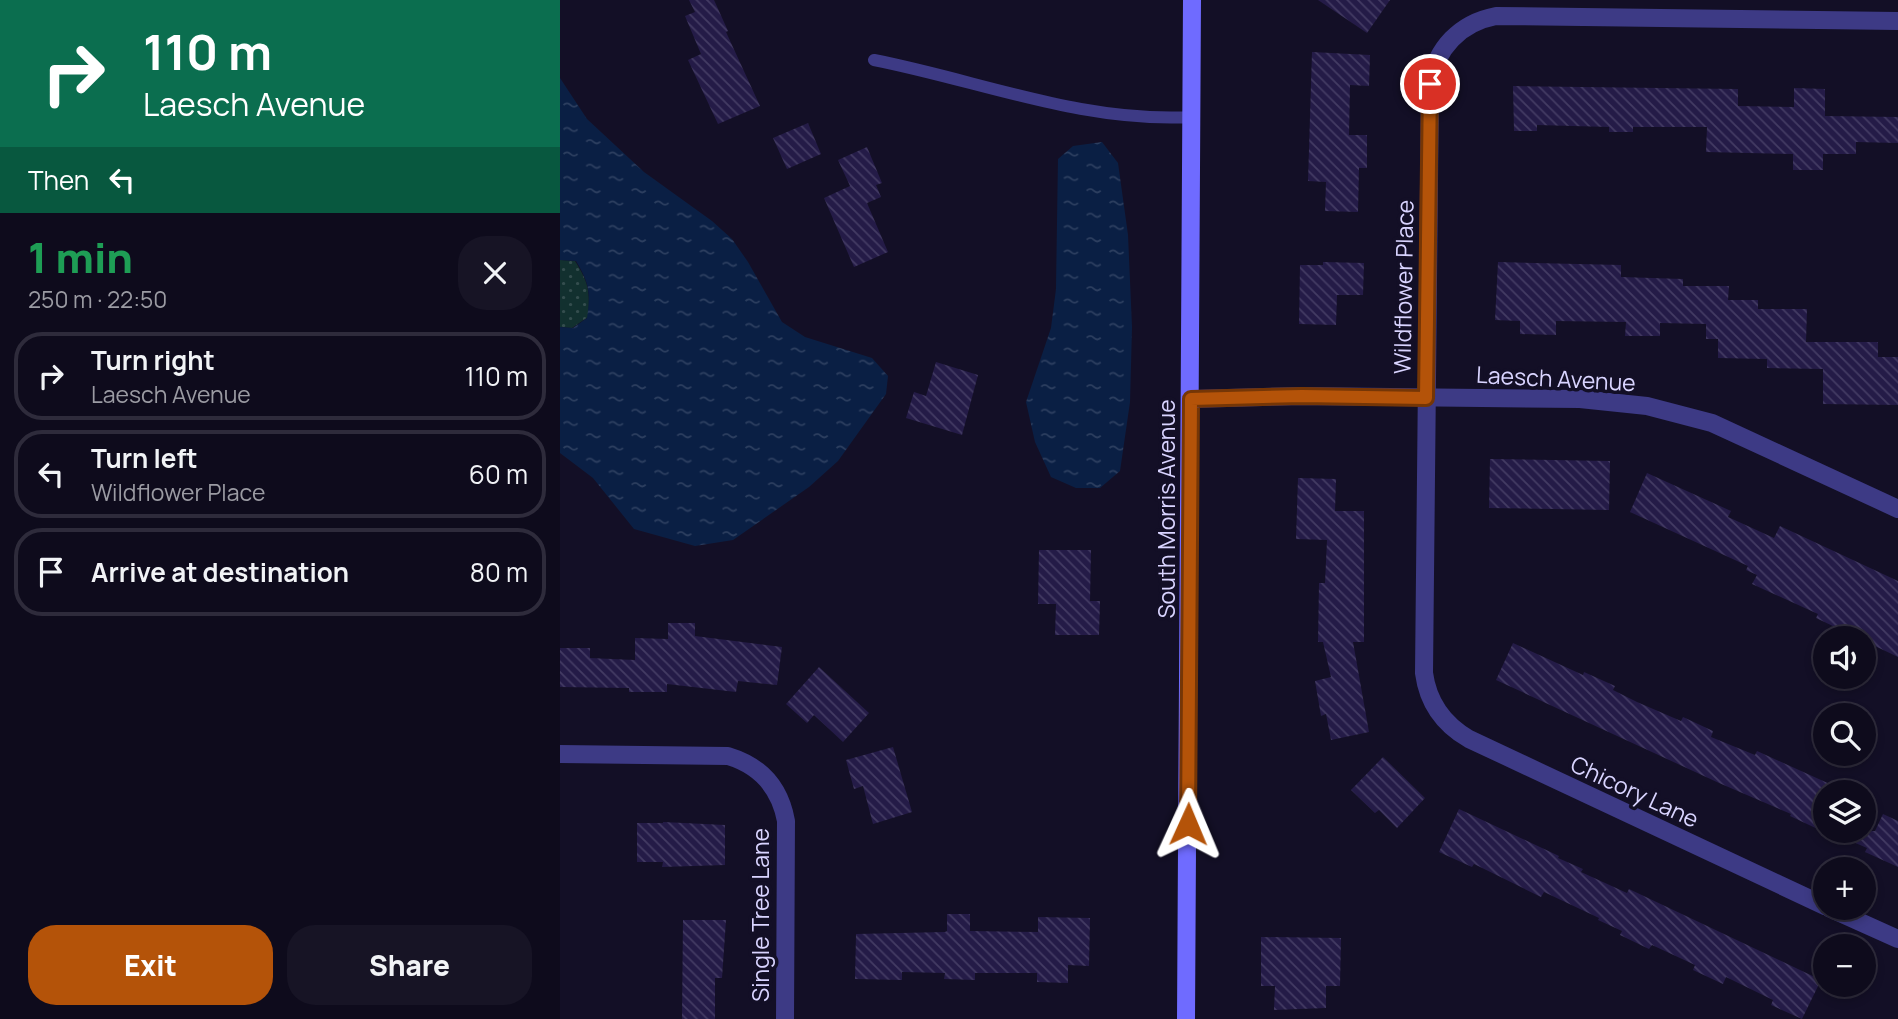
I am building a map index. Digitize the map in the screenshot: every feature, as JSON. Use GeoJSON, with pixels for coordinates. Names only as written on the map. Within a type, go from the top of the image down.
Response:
{"type":"FeatureCollection","features":[{"type":"Feature","properties":{"kind":"street","name":"South Morris Avenue"},"geometry":{"type":"LineString","coordinates":[[1186,1019],[1192,0]]}},
{"type":"Feature","properties":{"kind":"street","name":"Wildflower Place"},"geometry":{"type":"LineString","coordinates":[[1434,706],[1426,687],[1424,673],[1430,84],[1438,56],[1451,39],[1468,25],[1496,16],[1898,21]]}},
{"type":"Feature","properties":{"kind":"street","name":"Laesch Avenue"},"geometry":{"type":"LineString","coordinates":[[1191,399],[1302,396],[1614,401],[1712,423],[1898,509]]}},
{"type":"Feature","properties":{"kind":"street","name":"Chicory Lane"},"geometry":{"type":"LineString","coordinates":[[1434,706],[1446,723],[1469,740],[1813,900]]}},
{"type":"Feature","properties":{"kind":"street","name":"Single Tree Lane"},"geometry":{"type":"LineString","coordinates":[[560,754],[728,757],[741,760],[764,775],[779,796],[786,821],[785,1019]]}},
{"type":"Feature","properties":{"kind":"street","name":"Chicory Lane"},"geometry":{"type":"LineString","coordinates":[[1856,920],[1898,939]]}},
{"type":"Feature","properties":{"kind":"lane"},"geometry":{"type":"LineString","coordinates":[[874,60],[929,71],[1044,103],[1155,119],[1192,117]]}},
{"type":"Feature","properties":{"kind":"green space"},"geometry":{"type":"Polygon","coordinates":[[[560,260],[575,261],[588,288],[588,317],[572,328],[560,327],[560,260]]]}},
{"type":"Feature","properties":{"kind":"water"},"geometry":{"type":"Polygon","coordinates":[[[560,78],[587,119],[644,172],[712,221],[732,239],[782,322],[805,337],[872,358],[888,376],[886,394],[838,461],[809,487],[733,540],[695,546],[634,529],[593,478],[560,453],[560,327],[573,328],[587,318],[589,301],[588,288],[576,261],[560,260],[560,78]]]}},
{"type":"Feature","properties":{"kind":"water"},"geometry":{"type":"Polygon","coordinates":[[[1102,142],[1118,163],[1128,235],[1132,327],[1130,402],[1120,471],[1100,488],[1076,488],[1051,477],[1035,442],[1026,402],[1051,328],[1056,289],[1058,159],[1073,146],[1102,142]]]}},
{"type":"Feature","properties":{"kind":"building"},"geometry":{"type":"Polygon","coordinates":[[[689,0],[714,0],[760,106],[718,124],[688,60],[701,54],[685,16],[695,12],[689,0]]]}},
{"type":"Feature","properties":{"kind":"building"},"geometry":{"type":"Polygon","coordinates":[[[1318,0],[1390,0],[1367,33],[1318,0]]]}},
{"type":"Feature","properties":{"kind":"building"},"geometry":{"type":"Polygon","coordinates":[[[1312,52],[1370,55],[1369,86],[1350,85],[1349,135],[1367,135],[1367,168],[1359,168],[1358,212],[1325,211],[1326,182],[1308,181],[1312,52]]]}},
{"type":"Feature","properties":{"kind":"building"},"geometry":{"type":"Polygon","coordinates":[[[1513,86],[1738,89],[1738,106],[1794,107],[1794,88],[1825,89],[1825,116],[1898,117],[1898,143],[1856,142],[1856,154],[1823,154],[1823,170],[1793,170],[1793,154],[1706,152],[1707,127],[1633,127],[1633,132],[1609,132],[1609,127],[1537,125],[1537,131],[1514,131],[1513,86]]]}},
{"type":"Feature","properties":{"kind":"building"},"geometry":{"type":"Polygon","coordinates":[[[808,123],[821,154],[787,169],[773,138],[808,123]]]}},
{"type":"Feature","properties":{"kind":"building"},"geometry":{"type":"Polygon","coordinates":[[[867,147],[882,183],[876,185],[881,197],[867,203],[888,252],[854,267],[824,198],[850,186],[838,160],[867,147]]]}},
{"type":"Feature","properties":{"kind":"building"},"geometry":{"type":"Polygon","coordinates":[[[1323,262],[1364,263],[1363,295],[1337,295],[1336,325],[1299,324],[1300,265],[1323,265],[1323,262]]]}},
{"type":"Feature","properties":{"kind":"building"},"geometry":{"type":"Polygon","coordinates":[[[1498,262],[1621,265],[1621,277],[1683,279],[1683,286],[1729,286],[1728,300],[1758,300],[1758,309],[1807,309],[1806,342],[1878,342],[1878,357],[1898,357],[1898,405],[1823,404],[1823,369],[1767,368],[1767,359],[1718,358],[1718,339],[1706,339],[1706,324],[1660,323],[1660,336],[1625,336],[1626,322],[1556,321],[1556,335],[1520,334],[1520,321],[1495,320],[1498,262]]]}},
{"type":"Feature","properties":{"kind":"building"},"geometry":{"type":"Polygon","coordinates":[[[936,362],[978,375],[962,435],[906,418],[914,392],[926,396],[936,362]]]}},
{"type":"Feature","properties":{"kind":"building"},"geometry":{"type":"Polygon","coordinates":[[[1490,459],[1610,461],[1609,510],[1489,508],[1490,459]]]}},
{"type":"Feature","properties":{"kind":"building"},"geometry":{"type":"Polygon","coordinates":[[[1647,473],[1731,511],[1728,517],[1774,538],[1780,526],[1898,581],[1898,657],[1876,647],[1876,626],[1833,626],[1816,618],[1818,614],[1752,584],[1757,575],[1746,570],[1748,566],[1630,512],[1647,473]]]}},
{"type":"Feature","properties":{"kind":"building"},"geometry":{"type":"Polygon","coordinates":[[[1298,478],[1336,479],[1335,511],[1364,511],[1364,642],[1353,642],[1369,732],[1331,740],[1326,714],[1321,716],[1315,681],[1331,677],[1323,642],[1318,642],[1319,583],[1325,583],[1327,540],[1296,539],[1298,478]]]}},
{"type":"Feature","properties":{"kind":"building"},"geometry":{"type":"Polygon","coordinates":[[[1039,550],[1091,550],[1090,601],[1100,601],[1099,635],[1055,635],[1056,604],[1038,604],[1039,550]]]}},
{"type":"Feature","properties":{"kind":"building"},"geometry":{"type":"Polygon","coordinates":[[[668,623],[695,623],[695,636],[782,647],[777,685],[738,681],[736,692],[667,684],[667,692],[629,692],[629,688],[560,687],[560,648],[590,648],[590,658],[635,660],[635,638],[668,639],[668,623]]]}},
{"type":"Feature","properties":{"kind":"building"},"geometry":{"type":"Polygon","coordinates":[[[1513,643],[1583,675],[1584,672],[1615,686],[1613,690],[1637,702],[1681,721],[1683,717],[1713,731],[1711,737],[1755,755],[1757,751],[1821,780],[1813,780],[1813,827],[1790,816],[1791,814],[1496,680],[1513,643]]]}},
{"type":"Feature","properties":{"kind":"building"},"geometry":{"type":"Polygon","coordinates":[[[819,667],[869,713],[843,742],[814,715],[807,723],[786,704],[819,667]]]}},
{"type":"Feature","properties":{"kind":"building"},"geometry":{"type":"Polygon","coordinates":[[[893,747],[912,812],[873,824],[863,786],[854,789],[846,760],[893,747]]]}},
{"type":"Feature","properties":{"kind":"building"},"geometry":{"type":"Polygon","coordinates":[[[1383,757],[1425,798],[1397,828],[1379,810],[1375,813],[1351,790],[1383,757]]]}},
{"type":"Feature","properties":{"kind":"building"},"geometry":{"type":"Polygon","coordinates":[[[1459,809],[1559,856],[1558,858],[1583,869],[1581,872],[1627,893],[1629,889],[1813,976],[1813,996],[1802,1019],[1771,1005],[1773,1000],[1726,977],[1723,984],[1693,970],[1695,965],[1652,945],[1649,949],[1620,935],[1622,931],[1544,892],[1541,897],[1474,864],[1472,867],[1439,852],[1459,809]]]}},
{"type":"Feature","properties":{"kind":"building"},"geometry":{"type":"Polygon","coordinates":[[[1883,814],[1898,821],[1898,867],[1865,852],[1867,848],[1856,843],[1876,843],[1876,829],[1883,814]]]}},
{"type":"Feature","properties":{"kind":"building"},"geometry":{"type":"Polygon","coordinates":[[[637,823],[725,825],[725,865],[662,867],[663,862],[637,862],[637,823]]]}},
{"type":"Feature","properties":{"kind":"building"},"geometry":{"type":"Polygon","coordinates":[[[947,914],[970,914],[970,931],[1038,932],[1038,917],[1090,918],[1089,966],[1068,965],[1068,983],[1037,982],[1037,973],[975,973],[975,980],[944,979],[945,973],[902,972],[902,980],[855,979],[856,934],[945,932],[947,914]]]}},
{"type":"Feature","properties":{"kind":"building"},"geometry":{"type":"Polygon","coordinates":[[[683,920],[726,920],[722,978],[715,978],[715,1019],[682,1019],[683,920]]]}},
{"type":"Feature","properties":{"kind":"building"},"geometry":{"type":"Polygon","coordinates":[[[1261,937],[1341,938],[1340,986],[1326,986],[1326,1008],[1274,1010],[1275,986],[1261,986],[1261,937]]]}},
{"type":"Feature","properties":{"kind":"route"},"geometry":{"type":"LineString","coordinates":[[1188,824],[1191,399],[1302,396],[1426,398],[1430,84]]}}]}
